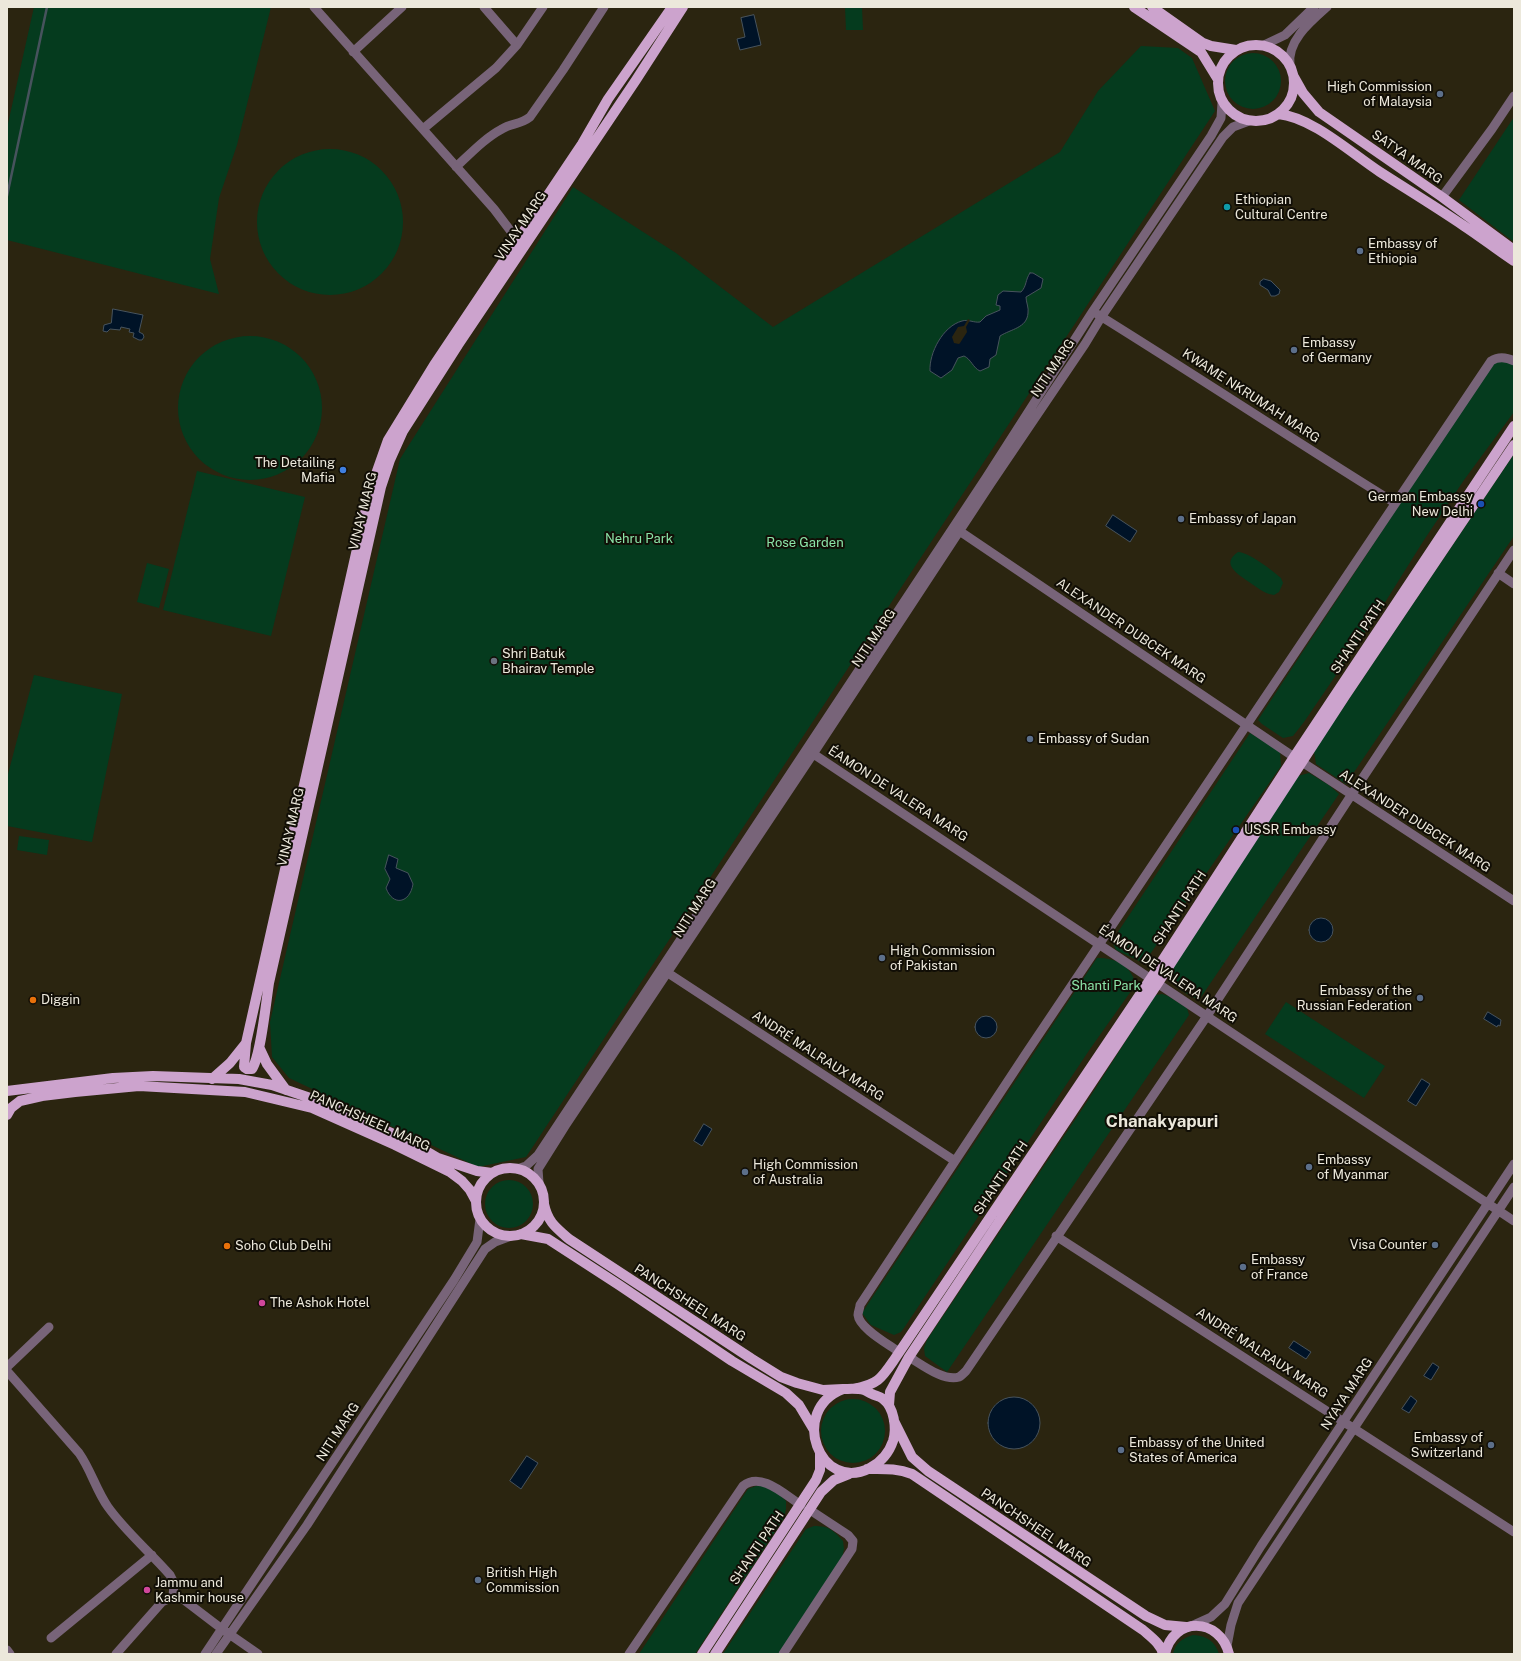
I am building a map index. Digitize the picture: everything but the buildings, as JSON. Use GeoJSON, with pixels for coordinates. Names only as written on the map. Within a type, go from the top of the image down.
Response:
{"type":"FeatureCollection","features":[{"type":"Feature","properties":{"kind":"main road","name":"VINAY MARG"},"geometry":{"type":"LineString","coordinates":[[672,7],[608,99],[582,144],[520,244],[403,431],[390,460],[380,494],[268,983],[259,1047],[255,1064],[252,1069],[247,1069],[244,1067],[243,1060],[246,1043],[370,491],[388,440],[434,365],[520,244],[636,80],[683,7]]}},
{"type":"Feature","properties":{"kind":"main road"},"geometry":{"type":"LineString","coordinates":[[1134,7],[1200,52],[1217,78]]}},
{"type":"Feature","properties":{"kind":"main road"},"geometry":{"type":"LineString","coordinates":[[1152,7],[1203,43],[1211,46],[1236,50]]}},
{"type":"Feature","properties":{"kind":"main road"},"geometry":{"type":"LineString","coordinates":[[1250,45],[1264,45],[1279,52],[1290,65],[1294,77],[1292,95],[1287,106],[1278,114],[1269,119],[1259,121],[1249,121],[1231,113],[1222,103],[1218,93],[1217,78],[1221,65],[1230,54],[1250,45]]}},
{"type":"Feature","properties":{"kind":"main road","name":"SATYA MARG"},"geometry":{"type":"LineString","coordinates":[[1294,77],[1303,93],[1319,112],[1442,197],[1514,250]]}},
{"type":"Feature","properties":{"kind":"main road","name":"SATYA MARG"},"geometry":{"type":"LineString","coordinates":[[1278,114],[1287,115],[1301,120],[1324,134],[1378,171],[1464,226],[1514,261]]}},
{"type":"Feature","properties":{"kind":"main road","name":"SHANTI PATH"},"geometry":{"type":"LineString","coordinates":[[889,1405],[890,1392],[908,1357],[1514,426]]}},
{"type":"Feature","properties":{"kind":"main road","name":"SHANTI PATH"},"geometry":{"type":"LineString","coordinates":[[1298,759],[1514,445]]}},
{"type":"Feature","properties":{"kind":"main road","name":"SHANTI PATH"},"geometry":{"type":"LineString","coordinates":[[854,1389],[867,1386],[882,1378],[1154,981]]}},
{"type":"Feature","properties":{"kind":"main road","name":"VINAY MARG"},"geometry":{"type":"LineString","coordinates":[[212,1079],[230,1063],[246,1043]]}},
{"type":"Feature","properties":{"kind":"main road"},"geometry":{"type":"LineString","coordinates":[[259,1047],[267,1064],[286,1090]]}},
{"type":"Feature","properties":{"kind":"main road","name":"PANCHSHEEL MARG"},"geometry":{"type":"LineString","coordinates":[[7,1092],[113,1078],[153,1076],[239,1079],[272,1084],[325,1103],[406,1140],[438,1158],[477,1172],[492,1173]]}},
{"type":"Feature","properties":{"kind":"main road","name":"PANCHSHEEL MARG"},"geometry":{"type":"LineString","coordinates":[[7,1115],[11,1108],[20,1101],[42,1096],[75,1092],[139,1086],[245,1092],[312,1108],[389,1143],[450,1172],[466,1185],[476,1201]]}},
{"type":"Feature","properties":{"kind":"main road"},"geometry":{"type":"LineString","coordinates":[[504,1168],[517,1169],[529,1174],[539,1183],[544,1195],[544,1209],[539,1221],[530,1231],[516,1235],[504,1236],[491,1232],[480,1219],[476,1209],[476,1195],[482,1182],[492,1173],[504,1168]]}},
{"type":"Feature","properties":{"kind":"main road","name":"PANCHSHEEL MARG"},"geometry":{"type":"LineString","coordinates":[[544,1204],[546,1216],[552,1224],[569,1239],[781,1377],[823,1390],[843,1389]]}},
{"type":"Feature","properties":{"kind":"main road","name":"PANCHSHEEL MARG"},"geometry":{"type":"LineString","coordinates":[[516,1235],[548,1239],[619,1285],[732,1362],[786,1393],[799,1405],[814,1430]]}},
{"type":"Feature","properties":{"kind":"main road"},"geometry":{"type":"LineString","coordinates":[[867,1469],[882,1460],[891,1447],[895,1431],[894,1421],[889,1405],[882,1398],[864,1390],[843,1389],[831,1395],[816,1414],[814,1430],[816,1444],[820,1453],[832,1466],[849,1474],[867,1469],[891,1468],[912,1474],[1143,1630],[1154,1640],[1164,1654]]}},
{"type":"Feature","properties":{"kind":"main road","name":"PANCHSHEEL MARG"},"geometry":{"type":"LineString","coordinates":[[894,1421],[912,1457],[928,1471],[1146,1616],[1165,1625],[1188,1627],[1202,1626],[1213,1630],[1221,1637],[1228,1650]]}},
{"type":"Feature","properties":{"kind":"main road","name":"SHANTI PATH"},"geometry":{"type":"LineString","coordinates":[[715,1654],[806,1507],[820,1470],[820,1453]]}},
{"type":"Feature","properties":{"kind":"main road","name":"SHANTI PATH"},"geometry":{"type":"LineString","coordinates":[[702,1654],[806,1507],[834,1480],[849,1474]]}},
{"type":"Feature","properties":{"kind":"main road"},"geometry":{"type":"LineString","coordinates":[[1164,1654],[1166,1646],[1171,1638],[1178,1632],[1188,1627]]}},
{"type":"Feature","properties":{"kind":"street"},"geometry":{"type":"LineString","coordinates":[[314,7],[494,209],[520,244]]}},
{"type":"Feature","properties":{"kind":"street"},"geometry":{"type":"LineString","coordinates":[[354,52],[402,7]]}},
{"type":"Feature","properties":{"kind":"street"},"geometry":{"type":"LineString","coordinates":[[484,7],[517,45]]}},
{"type":"Feature","properties":{"kind":"street"},"geometry":{"type":"LineString","coordinates":[[423,129],[496,68],[517,45],[543,7]]}},
{"type":"Feature","properties":{"kind":"street"},"geometry":{"type":"LineString","coordinates":[[456,167],[496,132],[504,127],[524,122],[530,117],[604,7]]}},
{"type":"Feature","properties":{"kind":"street"},"geometry":{"type":"LineString","coordinates":[[1264,45],[1285,35],[1314,7]]}},
{"type":"Feature","properties":{"kind":"street"},"geometry":{"type":"LineString","coordinates":[[1290,65],[1289,56],[1294,42],[1327,7]]}},
{"type":"Feature","properties":{"kind":"street"},"geometry":{"type":"LineString","coordinates":[[1442,197],[1492,129],[1514,96]]}},
{"type":"Feature","properties":{"kind":"street","name":"NITI MARG"},"geometry":{"type":"LineString","coordinates":[[539,1183],[538,1170],[544,1158],[668,973],[956,529],[1093,311],[1211,136],[1221,118],[1222,103]]}},
{"type":"Feature","properties":{"kind":"street","name":"NITI MARG"},"geometry":{"type":"LineString","coordinates":[[956,529],[1085,344],[1102,316],[1223,137],[1233,126],[1249,121]]}},
{"type":"Feature","properties":{"kind":"street","name":"KWAME NKRUMAH MARG"},"geometry":{"type":"LineString","coordinates":[[1093,311],[1395,503]]}},
{"type":"Feature","properties":{"kind":"street"},"geometry":{"type":"LineString","coordinates":[[899,1352],[868,1330],[861,1322],[858,1315],[860,1305],[1491,361],[1496,358],[1503,357],[1514,362]]}},
{"type":"Feature","properties":{"kind":"street","name":"ALEXANDER DUBCEK MARG"},"geometry":{"type":"LineString","coordinates":[[956,529],[1298,759],[1514,901]]}},
{"type":"Feature","properties":{"kind":"street"},"geometry":{"type":"LineString","coordinates":[[908,1357],[936,1373],[949,1378],[959,1377],[966,1371],[1056,1236],[1207,1016],[1514,550]]}},
{"type":"Feature","properties":{"kind":"street"},"geometry":{"type":"LineString","coordinates":[[1498,573],[1514,584]]}},
{"type":"Feature","properties":{"kind":"street","name":"NITI MARG"},"geometry":{"type":"LineString","coordinates":[[517,1169],[526,1166],[538,1155],[810,752]]}},
{"type":"Feature","properties":{"kind":"street","name":"ÉAMON DE VALERA MARG"},"geometry":{"type":"LineString","coordinates":[[810,752],[1514,1221]]}},
{"type":"Feature","properties":{"kind":"street","name":"ANDRÉ MALRAUX MARG"},"geometry":{"type":"LineString","coordinates":[[668,973],[955,1161]]}},
{"type":"Feature","properties":{"kind":"street","name":"NYAYA MARG"},"geometry":{"type":"LineString","coordinates":[[1188,1627],[1211,1618],[1225,1604],[1261,1546],[1514,1164]]}},
{"type":"Feature","properties":{"kind":"street","name":"NYAYA MARG"},"geometry":{"type":"LineString","coordinates":[[1228,1650],[1231,1625],[1238,1604],[1514,1187]]}},
{"type":"Feature","properties":{"kind":"street","name":"NITI MARG"},"geometry":{"type":"LineString","coordinates":[[216,1654],[225,1632],[454,1280],[477,1242],[480,1219]]}},
{"type":"Feature","properties":{"kind":"street","name":"NITI MARG"},"geometry":{"type":"LineString","coordinates":[[205,1654],[225,1632],[307,1525],[485,1249],[495,1242],[516,1235]]}},
{"type":"Feature","properties":{"kind":"street","name":"ANDRÉ MALRAUX MARG"},"geometry":{"type":"LineString","coordinates":[[1056,1236],[1514,1532]]}},
{"type":"Feature","properties":{"kind":"street"},"geometry":{"type":"LineString","coordinates":[[7,1367],[49,1327]]}},
{"type":"Feature","properties":{"kind":"street"},"geometry":{"type":"LineString","coordinates":[[7,1371],[80,1453],[88,1465],[107,1506],[170,1575],[174,1583],[173,1597]]}},
{"type":"Feature","properties":{"kind":"street"},"geometry":{"type":"LineString","coordinates":[[629,1654],[743,1486],[749,1481],[753,1480],[766,1483],[806,1507],[848,1535],[853,1541],[852,1549],[783,1654]]}},
{"type":"Feature","properties":{"kind":"street"},"geometry":{"type":"LineString","coordinates":[[51,1638],[152,1555]]}},
{"type":"Feature","properties":{"kind":"street"},"geometry":{"type":"LineString","coordinates":[[116,1654],[162,1602],[173,1597],[184,1600],[225,1632],[258,1654]]}},
{"type":"Feature","properties":{"kind":"street"},"geometry":{"type":"LineString","coordinates":[[7,1650],[10,1654]]}},
{"type":"Feature","properties":{"kind":"green space"},"geometry":{"type":"Polygon","coordinates":[[[34,7],[271,7],[237,145],[219,198],[210,259],[219,294],[7,240],[7,128],[34,7]]]}},
{"type":"Feature","properties":{"kind":"green space"},"geometry":{"type":"Polygon","coordinates":[[[845,7],[862,7],[863,30],[846,30],[845,7]]]}},
{"type":"Feature","properties":{"kind":"green space","name":"Nehru Park"},"geometry":{"type":"Polygon","coordinates":[[[1141,46],[1178,48],[1192,58],[1215,111],[526,1157],[478,1167],[289,1078],[272,1057],[270,1022],[400,459],[573,187],[676,253],[773,327],[1060,152],[1098,91],[1141,46]]]}},
{"type":"Feature","properties":{"kind":"green space"},"geometry":{"type":"Polygon","coordinates":[[[1248,53],[1258,53],[1273,61],[1279,70],[1281,81],[1279,92],[1273,101],[1258,109],[1248,109],[1237,104],[1230,97],[1225,86],[1225,76],[1230,65],[1237,58],[1248,53]]]}},
{"type":"Feature","properties":{"kind":"green space"},"geometry":{"type":"Polygon","coordinates":[[[1514,117],[1514,242],[1459,200],[1514,117]]]}},
{"type":"Feature","properties":{"kind":"green space"},"geometry":{"type":"Polygon","coordinates":[[[330,149],[358,155],[376,166],[386,176],[397,194],[403,222],[397,250],[386,268],[376,278],[358,289],[330,295],[302,289],[284,278],[274,268],[263,250],[257,222],[263,194],[274,176],[284,166],[302,155],[330,149]]]}},
{"type":"Feature","properties":{"kind":"green space"},"geometry":{"type":"Polygon","coordinates":[[[243,336],[257,336],[284,344],[296,352],[306,362],[317,380],[321,394],[321,422],[317,436],[306,454],[296,464],[278,475],[257,480],[243,480],[216,472],[204,464],[194,454],[183,436],[178,415],[178,401],[186,374],[194,362],[204,352],[222,341],[243,336]]]}},
{"type":"Feature","properties":{"kind":"green space"},"geometry":{"type":"Polygon","coordinates":[[[1502,361],[1514,363],[1514,412],[1464,480],[1379,612],[1304,722],[1293,736],[1283,738],[1258,720],[1493,362],[1502,361]]]}},
{"type":"Feature","properties":{"kind":"green space"},"geometry":{"type":"Polygon","coordinates":[[[1514,454],[1514,536],[1346,784],[1316,764],[1314,751],[1514,454]]]}},
{"type":"Feature","properties":{"kind":"green space"},"geometry":{"type":"Polygon","coordinates":[[[197,471],[305,497],[271,636],[163,610],[197,471]]]}},
{"type":"Feature","properties":{"kind":"green space"},"geometry":{"type":"Polygon","coordinates":[[[1238,552],[1249,555],[1281,578],[1283,583],[1279,592],[1274,595],[1267,593],[1240,576],[1231,565],[1233,556],[1238,552]]]}},
{"type":"Feature","properties":{"kind":"green space"},"geometry":{"type":"Polygon","coordinates":[[[147,563],[169,569],[159,608],[137,602],[147,563]]]}},
{"type":"Feature","properties":{"kind":"green space"},"geometry":{"type":"Polygon","coordinates":[[[34,675],[122,694],[92,842],[7,826],[7,778],[34,675]]]}},
{"type":"Feature","properties":{"kind":"green space","name":"Shanti Park"},"geometry":{"type":"Polygon","coordinates":[[[1250,733],[1280,751],[1281,766],[1146,960],[1139,961],[1116,950],[1112,941],[1250,733]]]}},
{"type":"Feature","properties":{"kind":"green space","name":"Shanti Park"},"geometry":{"type":"Polygon","coordinates":[[[1309,773],[1329,785],[1339,794],[1199,1000],[1178,988],[1167,977],[1298,776],[1309,773]]]}},
{"type":"Feature","properties":{"kind":"green space"},"geometry":{"type":"Polygon","coordinates":[[[19,836],[49,840],[47,855],[17,850],[19,836]]]}},
{"type":"Feature","properties":{"kind":"green space","name":"Shanti Park"},"geometry":{"type":"Polygon","coordinates":[[[1097,958],[1111,959],[1122,964],[1130,972],[1136,984],[1090,1049],[901,1332],[894,1335],[871,1325],[862,1313],[1097,958]]]}},
{"type":"Feature","properties":{"kind":"green space","name":"Shanti Park"},"geometry":{"type":"Polygon","coordinates":[[[1162,994],[1187,1008],[1189,1015],[947,1372],[925,1356],[924,1348],[927,1340],[1083,1108],[1155,995],[1162,994]]]}},
{"type":"Feature","properties":{"kind":"green space"},"geometry":{"type":"Polygon","coordinates":[[[1286,1002],[1385,1066],[1364,1098],[1265,1034],[1286,1002]]]}},
{"type":"Feature","properties":{"kind":"green space"},"geometry":{"type":"Polygon","coordinates":[[[504,1180],[514,1180],[523,1184],[529,1190],[533,1199],[533,1209],[529,1218],[523,1224],[514,1228],[504,1228],[495,1224],[489,1218],[485,1209],[485,1199],[489,1190],[495,1184],[504,1180]]]}},
{"type":"Feature","properties":{"kind":"green space"},"geometry":{"type":"Polygon","coordinates":[[[853,1399],[865,1401],[876,1408],[883,1419],[885,1431],[883,1443],[876,1454],[865,1461],[853,1463],[841,1461],[830,1454],[823,1443],[821,1431],[823,1419],[830,1408],[841,1401],[853,1399]]]}},
{"type":"Feature","properties":{"kind":"green space"},"geometry":{"type":"Polygon","coordinates":[[[756,1486],[767,1486],[778,1493],[786,1501],[784,1518],[695,1654],[639,1654],[748,1489],[756,1486]]]}},
{"type":"Feature","properties":{"kind":"green space"},"geometry":{"type":"Polygon","coordinates":[[[814,1526],[830,1529],[843,1541],[844,1549],[842,1558],[779,1654],[723,1654],[806,1529],[814,1526]]]}},
{"type":"Feature","properties":{"kind":"green space"},"geometry":{"type":"Polygon","coordinates":[[[1193,1635],[1210,1640],[1219,1654],[1173,1654],[1180,1642],[1193,1635]]]}},
{"type":"Feature","properties":{"kind":"water"},"geometry":{"type":"Polygon","coordinates":[[[754,15],[761,45],[740,50],[737,39],[745,37],[741,18],[754,15]]]}},
{"type":"Feature","properties":{"kind":"water"},"geometry":{"type":"Polygon","coordinates":[[[1030,273],[1033,273],[1043,279],[1041,288],[1026,297],[1028,311],[1025,322],[1018,328],[1000,336],[996,355],[990,359],[989,367],[980,371],[964,356],[958,358],[952,370],[941,378],[930,371],[932,356],[938,341],[949,328],[962,321],[980,322],[986,316],[1000,310],[1000,306],[996,305],[998,295],[1003,291],[1021,292],[1030,273]]]}},
{"type":"Feature","properties":{"kind":"water"},"geometry":{"type":"Polygon","coordinates":[[[1264,279],[1271,281],[1280,290],[1279,294],[1271,296],[1268,290],[1260,285],[1260,282],[1264,279]]]}},
{"type":"Feature","properties":{"kind":"water"},"geometry":{"type":"Polygon","coordinates":[[[113,309],[143,315],[139,332],[143,334],[144,337],[142,340],[133,337],[134,333],[129,332],[130,329],[121,327],[120,330],[110,329],[107,332],[103,331],[104,325],[111,323],[113,309]]]}},
{"type":"Feature","properties":{"kind":"water"},"geometry":{"type":"Polygon","coordinates":[[[1113,515],[1137,531],[1130,542],[1106,526],[1113,515]]]}},
{"type":"Feature","properties":{"kind":"water"},"geometry":{"type":"Polygon","coordinates":[[[389,855],[398,859],[396,868],[408,873],[413,884],[405,899],[397,900],[393,898],[386,888],[390,879],[385,869],[389,855]]]}},
{"type":"Feature","properties":{"kind":"water"},"geometry":{"type":"Polygon","coordinates":[[[1321,918],[1329,922],[1333,930],[1329,938],[1321,942],[1313,938],[1309,930],[1313,922],[1321,918]]]}},
{"type":"Feature","properties":{"kind":"water"},"geometry":{"type":"Polygon","coordinates":[[[1488,1012],[1501,1020],[1500,1026],[1498,1025],[1497,1027],[1484,1019],[1488,1012]]]}},
{"type":"Feature","properties":{"kind":"water"},"geometry":{"type":"Polygon","coordinates":[[[986,1016],[994,1019],[997,1027],[994,1035],[986,1038],[978,1035],[975,1027],[978,1019],[986,1016]]]}},
{"type":"Feature","properties":{"kind":"water"},"geometry":{"type":"Polygon","coordinates":[[[1422,1079],[1430,1084],[1416,1106],[1408,1101],[1422,1079]]]}},
{"type":"Feature","properties":{"kind":"water"},"geometry":{"type":"Polygon","coordinates":[[[704,1124],[712,1129],[702,1146],[694,1141],[704,1124]]]}},
{"type":"Feature","properties":{"kind":"water"},"geometry":{"type":"Polygon","coordinates":[[[1294,1341],[1311,1352],[1306,1359],[1289,1348],[1294,1341]]]}},
{"type":"Feature","properties":{"kind":"water"},"geometry":{"type":"Polygon","coordinates":[[[1433,1363],[1439,1367],[1431,1380],[1424,1376],[1433,1363]]]}},
{"type":"Feature","properties":{"kind":"water"},"geometry":{"type":"Polygon","coordinates":[[[1411,1396],[1417,1401],[1409,1413],[1402,1409],[1411,1396]]]}},
{"type":"Feature","properties":{"kind":"water"},"geometry":{"type":"Polygon","coordinates":[[[1009,1397],[1019,1397],[1033,1404],[1040,1418],[1040,1428],[1033,1442],[1019,1449],[1009,1449],[999,1445],[992,1438],[988,1428],[988,1418],[992,1408],[999,1401],[1009,1397]]]}},
{"type":"Feature","properties":{"kind":"water"},"geometry":{"type":"Polygon","coordinates":[[[527,1456],[538,1463],[521,1489],[510,1481],[527,1456]]]}},
{"type":"Feature","properties":{"kind":"pier"},"geometry":{"type":"Polygon","coordinates":[[[968,319],[970,320],[966,327],[967,332],[959,344],[954,343],[952,337],[958,327],[964,326],[968,319]]]}},
{"type":"Feature","properties":{"kind":"waterway"},"geometry":{"type":"LineString","coordinates":[[7,196],[47,7]]}},
{"type":"Feature","properties":{"kind":"place","name":"High Commission of Malaysia"},"geometry":{"type":"Point","coordinates":[1440,94]}},
{"type":"Feature","properties":{"kind":"place","name":"Ethiopian Cultural Centre"},"geometry":{"type":"Point","coordinates":[1227,207]}},
{"type":"Feature","properties":{"kind":"place","name":"Embassy of Ethiopia"},"geometry":{"type":"Point","coordinates":[1360,251]}},
{"type":"Feature","properties":{"kind":"place","name":"Embassy of Germany"},"geometry":{"type":"Point","coordinates":[1294,350]}},
{"type":"Feature","properties":{"kind":"place","name":"The Detailing Mafia"},"geometry":{"type":"Point","coordinates":[343,470]}},
{"type":"Feature","properties":{"kind":"place","name":"German Embassy New Delhi"},"geometry":{"type":"Point","coordinates":[1481,504]}},
{"type":"Feature","properties":{"kind":"place","name":"Embassy of Japan"},"geometry":{"type":"Point","coordinates":[1181,519]}},
{"type":"Feature","properties":{"kind":"place","name":"Shri Batuk Bhairav Temple"},"geometry":{"type":"Point","coordinates":[494,661]}},
{"type":"Feature","properties":{"kind":"place","name":"Embassy of Sudan"},"geometry":{"type":"Point","coordinates":[1030,739]}},
{"type":"Feature","properties":{"kind":"place","name":"USSR Embassy"},"geometry":{"type":"Point","coordinates":[1236,830]}},
{"type":"Feature","properties":{"kind":"place","name":"High Commission of Pakistan"},"geometry":{"type":"Point","coordinates":[882,958]}},
{"type":"Feature","properties":{"kind":"place","name":"Embassy of the Russian Federation"},"geometry":{"type":"Point","coordinates":[1420,998]}},
{"type":"Feature","properties":{"kind":"place","name":"Diggin"},"geometry":{"type":"Point","coordinates":[33,1000]}},
{"type":"Feature","properties":{"kind":"place","name":"Embassy of Myanmar"},"geometry":{"type":"Point","coordinates":[1309,1167]}},
{"type":"Feature","properties":{"kind":"place","name":"High Commission of Australia"},"geometry":{"type":"Point","coordinates":[745,1172]}},
{"type":"Feature","properties":{"kind":"place","name":"Visa Counter"},"geometry":{"type":"Point","coordinates":[1435,1245]}},
{"type":"Feature","properties":{"kind":"place","name":"Soho Club Delhi"},"geometry":{"type":"Point","coordinates":[227,1246]}},
{"type":"Feature","properties":{"kind":"place","name":"Embassy of France"},"geometry":{"type":"Point","coordinates":[1243,1267]}},
{"type":"Feature","properties":{"kind":"place","name":"The Ashok Hotel"},"geometry":{"type":"Point","coordinates":[262,1303]}},
{"type":"Feature","properties":{"kind":"place","name":"Embassy of Switzerland"},"geometry":{"type":"Point","coordinates":[1491,1445]}},
{"type":"Feature","properties":{"kind":"place","name":"Embassy of the United States of America"},"geometry":{"type":"Point","coordinates":[1121,1450]}},
{"type":"Feature","properties":{"kind":"place","name":"British High Commission"},"geometry":{"type":"Point","coordinates":[478,1580]}},
{"type":"Feature","properties":{"kind":"place","name":"Jammu and Kashmir house"},"geometry":{"type":"Point","coordinates":[147,1590]}},
{"type":"Feature","properties":{"kind":"district","name":"Chanakyapuri"},"geometry":{"type":"Point","coordinates":[1162,1122]}},
{"type":"Feature","properties":{"kind":"park label","name":"Rose Garden"},"geometry":{"type":"Point","coordinates":[805,543]}}]}
